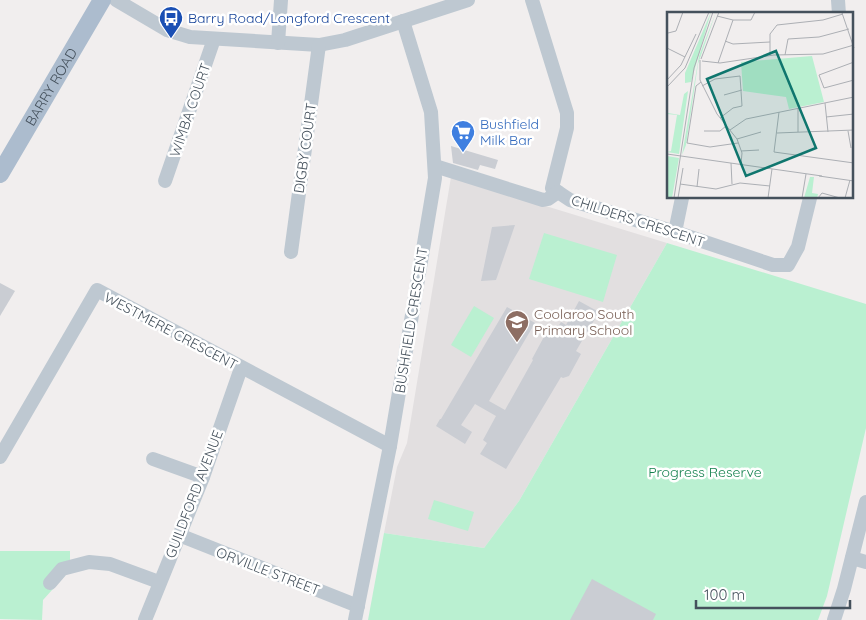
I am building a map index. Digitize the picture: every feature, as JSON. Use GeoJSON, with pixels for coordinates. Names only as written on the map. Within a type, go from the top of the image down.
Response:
{"type":"FeatureCollection","features":[{"type":"Feature","properties":{"kind":"main road","name":"BARRY ROAD"},"geometry":{"type":"LineString","coordinates":[[0,174],[102,0]]}},
{"type":"Feature","properties":{"kind":"street"},"geometry":{"type":"LineString","coordinates":[[116,0],[175,33],[190,37],[319,45],[344,40],[403,21],[449,3],[468,0]]}},
{"type":"Feature","properties":{"kind":"street"},"geometry":{"type":"LineString","coordinates":[[278,43],[281,0]]}},
{"type":"Feature","properties":{"kind":"street","name":"CHILDERS CRESCENT"},"geometry":{"type":"LineString","coordinates":[[532,0],[567,113],[567,128],[552,188],[570,200],[772,265],[788,265],[798,247],[810,199]]}},
{"type":"Feature","properties":{"kind":"street","name":"BUSHFIELD CRESCENT"},"geometry":{"type":"LineString","coordinates":[[357,613],[390,446],[435,178],[430,112],[403,21]]}},
{"type":"Feature","properties":{"kind":"street","name":"WIMBA COURT"},"geometry":{"type":"LineString","coordinates":[[165,180],[214,39]]}},
{"type":"Feature","properties":{"kind":"street","name":"DIGBY COURT"},"geometry":{"type":"LineString","coordinates":[[291,252],[319,45]]}},
{"type":"Feature","properties":{"kind":"street"},"geometry":{"type":"LineString","coordinates":[[435,166],[543,200],[558,192]]}},
{"type":"Feature","properties":{"kind":"street"},"geometry":{"type":"LineString","coordinates":[[674,232],[682,199]]}},
{"type":"Feature","properties":{"kind":"street","name":"WESTMERE CRESCENT"},"geometry":{"type":"LineString","coordinates":[[0,457],[97,290],[390,446]]}},
{"type":"Feature","properties":{"kind":"street","name":"GUILDFORD AVENUE"},"geometry":{"type":"LineString","coordinates":[[145,620],[202,477],[241,368]]}},
{"type":"Feature","properties":{"kind":"street"},"geometry":{"type":"LineString","coordinates":[[154,459],[202,477]]}},
{"type":"Feature","properties":{"kind":"street"},"geometry":{"type":"LineString","coordinates":[[834,620],[866,502]]}},
{"type":"Feature","properties":{"kind":"street","name":"ORVILLE STREET"},"geometry":{"type":"LineString","coordinates":[[179,536],[357,613]]}},
{"type":"Feature","properties":{"kind":"street"},"geometry":{"type":"LineString","coordinates":[[852,558],[866,562]]}},
{"type":"Feature","properties":{"kind":"street"},"geometry":{"type":"LineString","coordinates":[[50,583],[62,569],[90,562],[110,564],[159,582]]}},
{"type":"Feature","properties":{"kind":"shaded area","name":"Coolaroo South Primary School"},"geometry":{"type":"Polygon","coordinates":[[[451,177],[667,243],[519,501],[484,548],[384,533],[397,467],[407,443],[451,177]]]}},
{"type":"Feature","properties":{"kind":"green space"},"geometry":{"type":"Polygon","coordinates":[[[544,233],[617,255],[603,302],[529,279],[544,233]]]}},
{"type":"Feature","properties":{"kind":"green space","name":"Progress Reserve"},"geometry":{"type":"Polygon","coordinates":[[[667,243],[866,304],[866,428],[827,596],[818,620],[368,620],[384,533],[484,548],[519,501],[667,243]]]}},
{"type":"Feature","properties":{"kind":"green space"},"geometry":{"type":"Polygon","coordinates":[[[474,306],[494,318],[471,357],[451,345],[474,306]]]}},
{"type":"Feature","properties":{"kind":"green space"},"geometry":{"type":"Polygon","coordinates":[[[434,500],[474,512],[468,531],[428,519],[434,500]]]}},
{"type":"Feature","properties":{"kind":"green space"},"geometry":{"type":"Polygon","coordinates":[[[0,551],[70,551],[70,570],[43,600],[42,620],[0,619],[0,551]]]}},
{"type":"Feature","properties":{"kind":"building","name":"Bushfield Milk Bar"},"geometry":{"type":"Polygon","coordinates":[[[451,146],[498,160],[495,169],[480,165],[478,170],[453,163],[451,146]]]}},
{"type":"Feature","properties":{"kind":"building"},"geometry":{"type":"Polygon","coordinates":[[[515,225],[496,280],[481,281],[492,227],[515,225]]]}},
{"type":"Feature","properties":{"kind":"building"},"geometry":{"type":"Polygon","coordinates":[[[0,283],[15,291],[0,316],[0,283]]]}},
{"type":"Feature","properties":{"kind":"building"},"geometry":{"type":"Polygon","coordinates":[[[579,301],[599,312],[576,351],[581,354],[569,376],[561,377],[506,469],[480,454],[487,443],[483,440],[496,416],[475,404],[461,425],[472,432],[465,444],[436,426],[507,307],[535,323],[489,401],[505,410],[546,333],[552,337],[561,322],[566,325],[579,301]]]}},
{"type":"Feature","properties":{"kind":"building"},"geometry":{"type":"Polygon","coordinates":[[[592,579],[656,614],[653,620],[570,620],[592,579]]]}},
{"type":"Feature","properties":{"kind":"place","name":"Barry Road/Longford Crescent"},"geometry":{"type":"Point","coordinates":[171,39]}},
{"type":"Feature","properties":{"kind":"place","name":"Bushfield Milk Bar"},"geometry":{"type":"Point","coordinates":[463,153]}},
{"type":"Feature","properties":{"kind":"place","name":"Coolaroo South Primary School"},"geometry":{"type":"Point","coordinates":[517,343]}}]}
